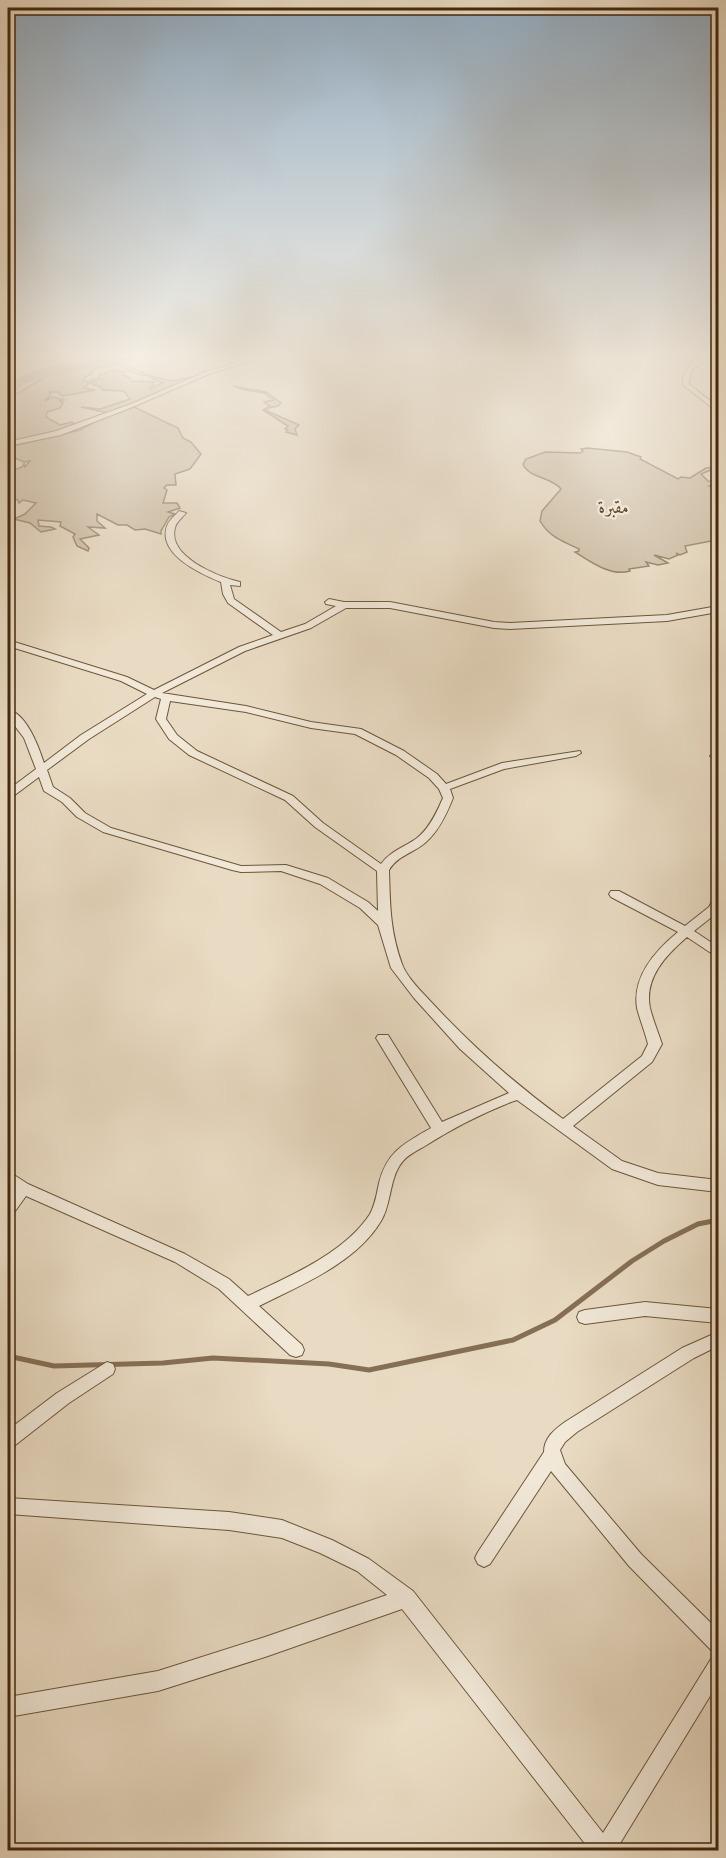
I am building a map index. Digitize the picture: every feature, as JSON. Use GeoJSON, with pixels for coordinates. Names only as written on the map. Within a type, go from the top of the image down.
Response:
{"type":"FeatureCollection","features":[{"type":"Feature","properties":{"kind":"street"},"geometry":{"type":"LineString","coordinates":[[182,513],[174,519],[169,529],[168,537],[172,544],[191,564],[205,573],[225,582],[237,584]]}},
{"type":"Feature","properties":{"kind":"street"},"geometry":{"type":"LineString","coordinates":[[225,582],[231,601],[279,635]]}},
{"type":"Feature","properties":{"kind":"street"},"geometry":{"type":"LineString","coordinates":[[329,602],[344,605],[390,605],[510,626],[667,618],[718,609]]}},
{"type":"Feature","properties":{"kind":"street"},"geometry":{"type":"LineString","coordinates":[[8,795],[85,737],[153,694],[222,658],[308,626],[344,605]]}},
{"type":"Feature","properties":{"kind":"street"},"geometry":{"type":"LineString","coordinates":[[8,644],[41,657],[126,679],[153,694],[166,698],[246,709],[311,725],[357,731],[400,753],[434,776],[444,788],[448,798],[440,817],[422,840],[388,862],[383,870],[384,923],[397,968],[418,995],[465,1046],[519,1094],[617,1165],[658,1179],[718,1186]]}},
{"type":"Feature","properties":{"kind":"street"},"geometry":{"type":"LineString","coordinates":[[166,698],[162,719],[173,737],[193,753],[289,798],[319,825],[383,870]]}},
{"type":"Feature","properties":{"kind":"street"},"geometry":{"type":"LineString","coordinates":[[8,712],[39,756],[48,789],[66,800],[81,815],[107,830],[242,869],[269,866],[292,869],[333,886],[364,905],[384,923]]}},
{"type":"Feature","properties":{"kind":"street"},"geometry":{"type":"LineString","coordinates":[[444,788],[502,766],[576,753]]}},
{"type":"Feature","properties":{"kind":"street"},"geometry":{"type":"LineString","coordinates":[[615,894],[686,931],[718,952]]}},
{"type":"Feature","properties":{"kind":"street"},"geometry":{"type":"LineString","coordinates":[[563,1126],[647,1059],[655,1044],[642,1003],[646,978],[670,943],[714,909],[718,901]]}},
{"type":"Feature","properties":{"kind":"street"},"geometry":{"type":"LineString","coordinates":[[383,1038],[439,1129]]}},
{"type":"Feature","properties":{"kind":"street"},"geometry":{"type":"LineString","coordinates":[[246,1305],[301,1278],[330,1260],[353,1240],[375,1218],[393,1164],[398,1156],[439,1129],[519,1094]]}},
{"type":"Feature","properties":{"kind":"street"},"geometry":{"type":"LineString","coordinates":[[8,1177],[23,1188],[180,1258],[224,1284],[296,1350]]}},
{"type":"Feature","properties":{"kind":"street"},"geometry":{"type":"LineString","coordinates":[[8,1210],[23,1188]]}},
{"type":"Feature","properties":{"kind":"street"},"geometry":{"type":"LineString","coordinates":[[585,1317],[645,1309],[718,1316]]}},
{"type":"Feature","properties":{"kind":"street"},"geometry":{"type":"LineString","coordinates":[[718,1339],[688,1353],[571,1427],[556,1438],[551,1446],[551,1456],[559,1470],[635,1560],[718,1643]]}},
{"type":"Feature","properties":{"kind":"street"},"geometry":{"type":"LineString","coordinates":[[8,1440],[63,1398],[107,1369]]}},
{"type":"Feature","properties":{"kind":"street"},"geometry":{"type":"LineString","coordinates":[[484,1558],[551,1456]]}},
{"type":"Feature","properties":{"kind":"street"},"geometry":{"type":"LineString","coordinates":[[8,1506],[229,1521],[282,1529],[326,1546],[363,1565],[406,1598],[604,1851],[718,1666]]}},
{"type":"Feature","properties":{"kind":"street"},"geometry":{"type":"LineString","coordinates":[[8,1707],[158,1681],[406,1598]]}},
{"type":"Feature","properties":{"kind":"green space"},"geometry":{"type":"Polygon","coordinates":[[[30,442],[190,442],[201,454],[190,469],[175,474],[176,485],[167,485],[164,488],[167,490],[163,503],[177,503],[180,508],[168,512],[175,514],[169,517],[161,534],[145,529],[135,530],[127,525],[118,525],[97,514],[97,521],[105,528],[88,527],[99,535],[80,539],[89,548],[88,551],[77,546],[73,537],[75,534],[60,526],[61,522],[38,520],[39,526],[55,529],[41,532],[30,523],[14,519],[25,514],[36,503],[23,500],[19,503],[18,500],[8,497],[8,472],[24,464],[25,467],[30,461],[24,462],[8,455],[8,447],[30,442]]]}},
{"type":"Feature","properties":{"kind":"green space","name":"مقبرة"},"geometry":{"type":"Polygon","coordinates":[[[581,449],[627,452],[641,457],[640,459],[678,479],[690,478],[706,468],[718,467],[701,474],[708,481],[718,482],[718,486],[713,484],[709,486],[718,488],[718,543],[711,541],[685,546],[687,552],[680,555],[676,553],[678,555],[669,559],[654,555],[668,563],[658,565],[646,562],[649,566],[623,572],[601,568],[575,552],[579,549],[552,535],[540,521],[542,511],[561,489],[552,482],[530,472],[523,464],[526,459],[545,452],[580,453],[583,451],[581,449]]]}},
{"type":"Feature","properties":{"kind":"waterway"},"geometry":{"type":"LineString","coordinates":[[8,1356],[54,1366],[163,1363],[213,1358],[329,1364],[369,1370],[513,1340],[555,1320],[632,1261],[664,1241],[698,1224],[718,1220]]}}]}
